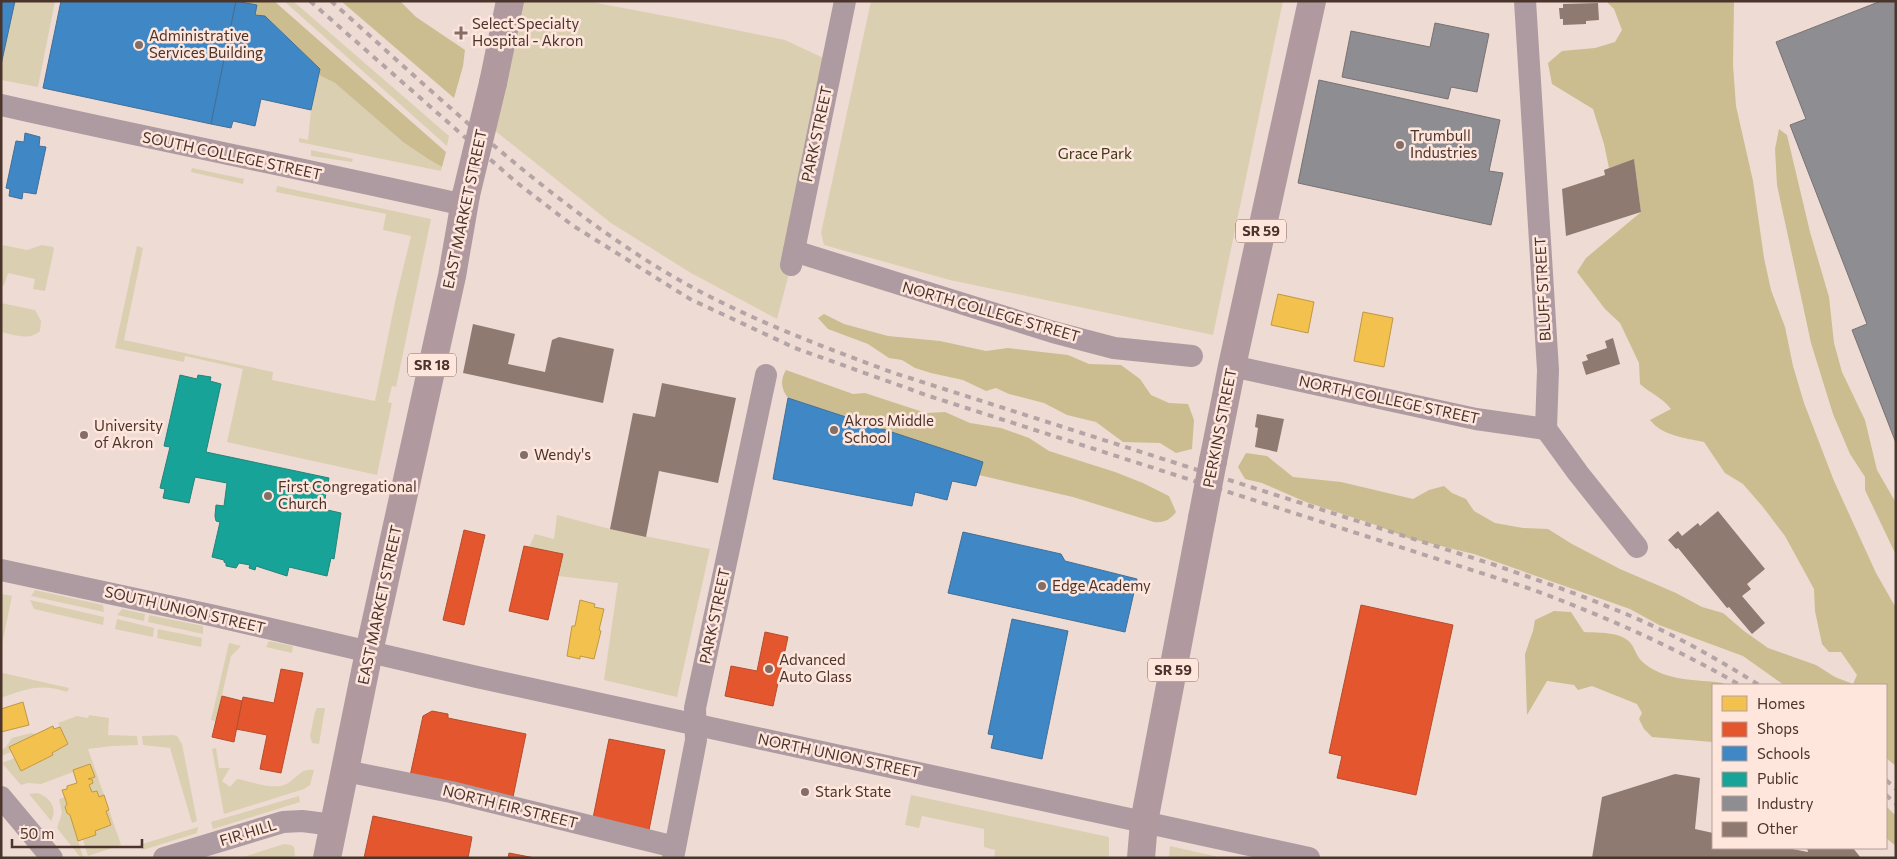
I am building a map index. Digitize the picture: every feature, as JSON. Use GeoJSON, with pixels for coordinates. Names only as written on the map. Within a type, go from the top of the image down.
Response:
{"type":"FeatureCollection","features":[{"type":"Feature","properties":{"kind":"main road","name":"EAST MARKET STREET"},"geometry":{"type":"LineString","coordinates":[[327,858],[369,652],[450,286],[465,200],[493,83],[510,1]]}},
{"type":"Feature","properties":{"kind":"main road","name":"PERKINS STREET"},"geometry":{"type":"LineString","coordinates":[[1141,858],[1144,822],[1232,366],[1312,1]]}},
{"type":"Feature","properties":{"kind":"street","name":"PARK STREET"},"geometry":{"type":"LineString","coordinates":[[792,259],[845,1]]}},
{"type":"Feature","properties":{"kind":"street","name":"BLUFF STREET"},"geometry":{"type":"LineString","coordinates":[[1525,1],[1548,370],[1546,429]]}},
{"type":"Feature","properties":{"kind":"street","name":"SOUTH COLLEGE STREET"},"geometry":{"type":"LineString","coordinates":[[1,105],[168,142],[465,200]]}},
{"type":"Feature","properties":{"kind":"street","name":"NORTH COLLEGE STREET"},"geometry":{"type":"LineString","coordinates":[[792,259],[1114,348],[1192,356]]}},
{"type":"Feature","properties":{"kind":"street","name":"NORTH COLLEGE STREET"},"geometry":{"type":"LineString","coordinates":[[1232,366],[1476,419],[1546,429]]}},
{"type":"Feature","properties":{"kind":"street","name":"PARK STREET"},"geometry":{"type":"LineString","coordinates":[[674,852],[696,740],[695,708],[766,375]]}},
{"type":"Feature","properties":{"kind":"street"},"geometry":{"type":"LineString","coordinates":[[1546,429],[1578,473],[1637,546]]}},
{"type":"Feature","properties":{"kind":"street","name":"SOUTH UNION STREET"},"geometry":{"type":"LineString","coordinates":[[1,570],[206,614],[369,652]]}},
{"type":"Feature","properties":{"kind":"street","name":"NORTH UNION STREET"},"geometry":{"type":"LineString","coordinates":[[369,652],[1309,858]]}},
{"type":"Feature","properties":{"kind":"street","name":"NORTH FIR STREET"},"geometry":{"type":"LineString","coordinates":[[345,770],[451,792],[674,852]]}},
{"type":"Feature","properties":{"kind":"street"},"geometry":{"type":"LineString","coordinates":[[1,797],[52,858]]}},
{"type":"Feature","properties":{"kind":"street","name":"FIR HILL"},"geometry":{"type":"LineString","coordinates":[[164,858],[283,822],[302,821],[334,825]]}},
{"type":"Feature","properties":{"kind":"green space"},"geometry":{"type":"Polygon","coordinates":[[[15,1],[55,1],[38,87],[1,80],[1,65],[15,1]]]}},
{"type":"Feature","properties":{"kind":"green space"},"geometry":{"type":"Polygon","coordinates":[[[284,1],[293,1],[449,136],[447,146],[284,1]]]}},
{"type":"Feature","properties":{"kind":"green space"},"geometry":{"type":"Polygon","coordinates":[[[509,1],[586,1],[682,19],[785,40],[832,62],[791,266],[777,319],[691,273],[611,223],[484,122],[509,1]]]}},
{"type":"Feature","properties":{"kind":"green space","name":"Grace Park"},"geometry":{"type":"Polygon","coordinates":[[[871,1],[1283,1],[1213,335],[950,280],[824,245],[821,233],[871,1]]]}},
{"type":"Feature","properties":{"kind":"green space"},"geometry":{"type":"Polygon","coordinates":[[[319,75],[335,83],[403,142],[442,167],[441,171],[299,142],[299,138],[308,140],[311,110],[319,75]]]}},
{"type":"Feature","properties":{"kind":"green space"},"geometry":{"type":"Polygon","coordinates":[[[311,150],[353,159],[352,162],[311,156],[311,150]]]}},
{"type":"Feature","properties":{"kind":"green space"},"geometry":{"type":"Polygon","coordinates":[[[192,168],[244,179],[243,184],[191,172],[192,168]]]}},
{"type":"Feature","properties":{"kind":"green space"},"geometry":{"type":"Polygon","coordinates":[[[277,186],[431,219],[396,387],[392,386],[388,402],[392,403],[377,475],[227,442],[243,369],[185,356],[184,362],[115,348],[137,246],[143,248],[124,340],[273,372],[272,380],[375,401],[395,302],[411,236],[383,230],[386,214],[276,192],[277,186]]]}},
{"type":"Feature","properties":{"kind":"green space"},"geometry":{"type":"Polygon","coordinates":[[[3,245],[27,250],[42,245],[53,247],[45,291],[33,289],[35,279],[8,273],[4,285],[1,286],[1,252],[3,245]]]}},
{"type":"Feature","properties":{"kind":"green space"},"geometry":{"type":"Polygon","coordinates":[[[1,303],[35,310],[41,321],[40,331],[27,337],[1,332],[1,303]]]}},
{"type":"Feature","properties":{"kind":"green space"},"geometry":{"type":"Polygon","coordinates":[[[557,515],[610,529],[710,549],[677,697],[604,680],[618,583],[558,576],[563,554],[529,547],[535,534],[554,539],[557,515]]]}},
{"type":"Feature","properties":{"kind":"green space"},"geometry":{"type":"Polygon","coordinates":[[[35,590],[103,605],[104,612],[31,596],[35,590]]]}},
{"type":"Feature","properties":{"kind":"green space"},"geometry":{"type":"Polygon","coordinates":[[[1,594],[12,596],[1,649],[1,594]]]}},
{"type":"Feature","properties":{"kind":"green space"},"geometry":{"type":"Polygon","coordinates":[[[30,600],[104,617],[103,625],[34,609],[30,600]]]}},
{"type":"Feature","properties":{"kind":"green space"},"geometry":{"type":"Polygon","coordinates":[[[122,609],[145,614],[144,621],[117,615],[122,609]]]}},
{"type":"Feature","properties":{"kind":"green space"},"geometry":{"type":"Polygon","coordinates":[[[149,615],[203,626],[203,634],[148,622],[149,615]]]}},
{"type":"Feature","properties":{"kind":"green space"},"geometry":{"type":"Polygon","coordinates":[[[117,619],[154,628],[153,637],[115,629],[117,619]]]}},
{"type":"Feature","properties":{"kind":"green space"},"geometry":{"type":"Polygon","coordinates":[[[158,629],[202,638],[201,647],[157,638],[158,629]]]}},
{"type":"Feature","properties":{"kind":"green space"},"geometry":{"type":"Polygon","coordinates":[[[269,641],[293,646],[292,653],[266,647],[269,641]]]}},
{"type":"Feature","properties":{"kind":"green space"},"geometry":{"type":"Polygon","coordinates":[[[229,643],[241,646],[231,656],[216,721],[211,720],[229,643]]]}},
{"type":"Feature","properties":{"kind":"green space"},"geometry":{"type":"Polygon","coordinates":[[[1,673],[69,688],[67,692],[58,689],[34,688],[1,698],[1,673]]]}},
{"type":"Feature","properties":{"kind":"green space"},"geometry":{"type":"Polygon","coordinates":[[[317,708],[325,708],[319,744],[312,743],[310,736],[317,708]]]}},
{"type":"Feature","properties":{"kind":"green space"},"geometry":{"type":"Polygon","coordinates":[[[89,715],[109,718],[108,735],[137,736],[138,745],[88,749],[104,795],[99,797],[97,791],[92,792],[89,785],[93,783],[92,779],[88,779],[94,776],[90,764],[41,784],[28,783],[21,785],[2,763],[15,758],[21,771],[53,755],[52,753],[68,744],[58,723],[77,716],[88,718],[89,715]]]}},
{"type":"Feature","properties":{"kind":"green space"},"geometry":{"type":"Polygon","coordinates":[[[31,733],[36,734],[10,747],[11,752],[1,756],[1,750],[6,747],[12,738],[31,733]]]}},
{"type":"Feature","properties":{"kind":"green space"},"geometry":{"type":"Polygon","coordinates":[[[142,736],[177,736],[182,744],[197,821],[192,823],[170,748],[143,745],[142,736]]]}},
{"type":"Feature","properties":{"kind":"green space"},"geometry":{"type":"Polygon","coordinates":[[[216,748],[219,768],[230,768],[222,781],[230,787],[237,779],[264,785],[285,785],[300,773],[314,770],[310,785],[304,789],[224,814],[212,749],[216,748]]]}},
{"type":"Feature","properties":{"kind":"green space"},"geometry":{"type":"Polygon","coordinates":[[[37,793],[46,797],[53,807],[54,812],[51,821],[29,794],[37,793]]]}},
{"type":"Feature","properties":{"kind":"green space"},"geometry":{"type":"Polygon","coordinates":[[[911,795],[1109,837],[1109,858],[994,858],[995,850],[984,847],[984,829],[922,816],[919,828],[905,825],[911,795]]]}},
{"type":"Feature","properties":{"kind":"green space"},"geometry":{"type":"Polygon","coordinates":[[[299,796],[300,802],[213,829],[211,822],[299,796]]]}},
{"type":"Feature","properties":{"kind":"green space"},"geometry":{"type":"Polygon","coordinates":[[[65,797],[67,804],[65,807],[70,815],[83,857],[81,858],[57,828],[62,813],[59,799],[65,797]]]}},
{"type":"Feature","properties":{"kind":"green space"},"geometry":{"type":"Polygon","coordinates":[[[109,810],[121,845],[88,856],[83,840],[96,835],[95,831],[111,825],[106,811],[109,810]]]}},
{"type":"Feature","properties":{"kind":"green space"},"geometry":{"type":"Polygon","coordinates":[[[198,827],[197,833],[143,850],[139,845],[198,827]]]}},
{"type":"Feature","properties":{"kind":"green space"},"geometry":{"type":"Polygon","coordinates":[[[284,844],[294,847],[295,855],[291,858],[240,858],[284,844]]]}},
{"type":"Feature","properties":{"kind":"green space"},"geometry":{"type":"Polygon","coordinates":[[[1170,846],[1223,858],[1169,858],[1170,846]]]}},
{"type":"Feature","properties":{"kind":"shaded area"},"geometry":{"type":"Polygon","coordinates":[[[241,1],[274,1],[446,152],[442,167],[403,142],[335,83],[319,75],[320,69],[265,16],[255,15],[257,5],[241,1]]]}},
{"type":"Feature","properties":{"kind":"shaded area"},"geometry":{"type":"Polygon","coordinates":[[[341,1],[400,1],[416,17],[465,50],[463,66],[454,98],[341,1]]]}},
{"type":"Feature","properties":{"kind":"shaded area"},"geometry":{"type":"Polygon","coordinates":[[[1606,1],[1734,1],[1733,65],[1736,106],[1753,181],[1764,258],[1771,290],[1785,327],[1793,366],[1804,403],[1834,481],[1876,573],[1896,608],[1896,766],[1887,759],[1887,684],[1853,684],[1857,675],[1841,652],[1829,652],[1822,644],[1815,611],[1814,589],[1785,536],[1743,484],[1725,473],[1704,442],[1668,433],[1661,430],[1650,420],[1671,409],[1640,384],[1639,363],[1620,323],[1605,309],[1577,272],[1586,258],[1641,212],[1634,160],[1609,168],[1593,109],[1552,84],[1548,63],[1562,51],[1595,48],[1615,42],[1622,30],[1614,9],[1606,1]]]}},
{"type":"Feature","properties":{"kind":"shaded area"},"geometry":{"type":"Polygon","coordinates":[[[1779,129],[1787,135],[1810,232],[1829,297],[1834,343],[1842,372],[1865,420],[1877,470],[1896,503],[1896,555],[1865,490],[1865,477],[1850,454],[1833,414],[1811,343],[1777,185],[1775,149],[1779,129]]]}},
{"type":"Feature","properties":{"kind":"shaded area"},"geometry":{"type":"Polygon","coordinates":[[[824,314],[844,324],[888,336],[940,341],[986,351],[1008,348],[1068,355],[1089,364],[1121,365],[1140,379],[1151,395],[1169,403],[1188,404],[1194,420],[1192,449],[1176,453],[1160,443],[1123,442],[1096,422],[1067,415],[1044,403],[1009,394],[996,388],[986,391],[963,380],[915,368],[902,360],[889,358],[868,344],[828,329],[818,318],[824,314]]]}},
{"type":"Feature","properties":{"kind":"shaded area"},"geometry":{"type":"Polygon","coordinates":[[[786,370],[853,394],[865,393],[926,413],[945,412],[970,423],[1001,428],[1029,438],[1049,451],[1115,472],[1169,496],[1176,512],[1166,520],[1154,522],[1073,497],[979,475],[982,462],[788,398],[782,384],[786,370]]]}},
{"type":"Feature","properties":{"kind":"shaded area"},"geometry":{"type":"Polygon","coordinates":[[[1246,453],[1267,456],[1293,477],[1341,482],[1413,499],[1429,490],[1444,486],[1452,493],[1466,499],[1474,511],[1495,523],[1523,528],[1548,529],[1620,569],[1676,593],[1702,607],[1723,613],[1768,648],[1816,665],[1835,677],[1853,684],[1783,684],[1743,656],[1659,625],[1630,609],[1474,554],[1408,538],[1373,524],[1306,502],[1262,483],[1245,479],[1238,467],[1246,453]]]}},
{"type":"Feature","properties":{"kind":"shaded area"},"geometry":{"type":"Polygon","coordinates":[[[1554,611],[1571,612],[1584,632],[1617,635],[1628,640],[1643,662],[1654,670],[1682,679],[1723,683],[1712,684],[1712,742],[1652,737],[1644,729],[1639,719],[1642,713],[1637,704],[1592,686],[1578,690],[1574,685],[1547,681],[1527,715],[1525,654],[1535,620],[1554,611]]]}},
{"type":"Feature","properties":{"kind":"shaded area"},"geometry":{"type":"Polygon","coordinates":[[[1887,807],[1896,816],[1896,846],[1887,839],[1887,807]]]}},
{"type":"Feature","properties":{"kind":"building: Homes"},"geometry":{"type":"Polygon","coordinates":[[[1278,294],[1314,302],[1308,333],[1271,325],[1278,294]]]}},
{"type":"Feature","properties":{"kind":"building: Homes"},"geometry":{"type":"Polygon","coordinates":[[[1363,312],[1393,318],[1384,367],[1354,361],[1363,312]]]}},
{"type":"Feature","properties":{"kind":"building: Homes"},"geometry":{"type":"Polygon","coordinates":[[[580,600],[595,604],[594,607],[604,609],[594,659],[580,656],[580,659],[567,656],[572,626],[575,626],[580,600]]]}},
{"type":"Feature","properties":{"kind":"building: Homes"},"geometry":{"type":"Polygon","coordinates":[[[23,702],[29,725],[1,732],[1,709],[23,702]]]}},
{"type":"Feature","properties":{"kind":"building: Homes"},"geometry":{"type":"Polygon","coordinates":[[[53,726],[54,729],[60,727],[68,744],[52,753],[53,755],[21,771],[9,747],[53,726]]]}},
{"type":"Feature","properties":{"kind":"building: Homes"},"geometry":{"type":"Polygon","coordinates":[[[90,764],[95,777],[88,779],[92,779],[93,783],[89,785],[92,792],[97,791],[99,797],[104,795],[109,810],[106,811],[111,825],[95,831],[96,835],[78,841],[70,815],[65,807],[67,804],[62,790],[67,789],[67,786],[77,783],[73,770],[90,764]]]}},
{"type":"Feature","properties":{"kind":"building: Shops"},"geometry":{"type":"Polygon","coordinates":[[[464,530],[485,535],[464,625],[443,620],[464,530]]]}},
{"type":"Feature","properties":{"kind":"building: Shops"},"geometry":{"type":"Polygon","coordinates":[[[524,546],[563,554],[548,620],[509,611],[524,546]]]}},
{"type":"Feature","properties":{"kind":"building: Shops"},"geometry":{"type":"Polygon","coordinates":[[[1361,605],[1453,625],[1416,795],[1337,778],[1342,756],[1329,753],[1361,605]]]}},
{"type":"Feature","properties":{"kind":"building: Shops","name":"Advanced Auto Glass"},"geometry":{"type":"Polygon","coordinates":[[[765,632],[788,637],[773,706],[725,696],[731,666],[757,671],[765,632]]]}},
{"type":"Feature","properties":{"kind":"building: Shops"},"geometry":{"type":"Polygon","coordinates":[[[281,669],[303,673],[281,773],[260,769],[267,735],[236,729],[243,697],[274,703],[281,669]]]}},
{"type":"Feature","properties":{"kind":"building: Shops"},"geometry":{"type":"Polygon","coordinates":[[[222,696],[242,701],[234,742],[212,737],[222,696]]]}},
{"type":"Feature","properties":{"kind":"building: Shops"},"geometry":{"type":"Polygon","coordinates":[[[432,711],[448,714],[448,718],[526,734],[513,797],[410,776],[423,716],[432,711]]]}},
{"type":"Feature","properties":{"kind":"building: Shops"},"geometry":{"type":"Polygon","coordinates":[[[609,739],[665,750],[648,835],[592,823],[609,739]]]}},
{"type":"Feature","properties":{"kind":"building: Shops"},"geometry":{"type":"Polygon","coordinates":[[[373,816],[472,837],[468,858],[364,858],[373,816]]]}},
{"type":"Feature","properties":{"kind":"building: Shops"},"geometry":{"type":"Polygon","coordinates":[[[509,853],[535,858],[508,858],[509,853]]]}},
{"type":"Feature","properties":{"kind":"building: Schools"},"geometry":{"type":"Polygon","coordinates":[[[1,1],[15,1],[1,65],[1,1]]]}},
{"type":"Feature","properties":{"kind":"building: Schools","name":"Administrative Services Building"},"geometry":{"type":"Polygon","coordinates":[[[61,1],[236,1],[211,124],[43,88],[61,1]]]}},
{"type":"Feature","properties":{"kind":"building: Schools"},"geometry":{"type":"Polygon","coordinates":[[[236,1],[257,5],[255,15],[265,16],[320,69],[311,110],[261,99],[255,126],[233,121],[231,128],[211,124],[236,1]]]}},
{"type":"Feature","properties":{"kind":"building: Schools"},"geometry":{"type":"Polygon","coordinates":[[[25,133],[40,137],[39,146],[46,147],[36,194],[23,192],[22,199],[9,196],[10,189],[6,188],[16,141],[24,142],[25,133]]]}},
{"type":"Feature","properties":{"kind":"building: Schools","name":"Akros Middle School"},"geometry":{"type":"Polygon","coordinates":[[[788,398],[983,462],[976,486],[952,481],[947,500],[915,492],[912,506],[773,479],[788,398]]]}},
{"type":"Feature","properties":{"kind":"building: Schools","name":"Edge Academy"},"geometry":{"type":"Polygon","coordinates":[[[963,532],[1061,554],[1065,561],[1137,579],[1125,632],[948,593],[963,532]]]}},
{"type":"Feature","properties":{"kind":"building: Schools"},"geometry":{"type":"Polygon","coordinates":[[[1012,619],[1068,631],[1042,759],[991,748],[994,735],[988,734],[1012,619]]]}},
{"type":"Feature","properties":{"kind":"building: Public","name":"First Congregational Church"},"geometry":{"type":"Polygon","coordinates":[[[180,375],[197,379],[198,375],[211,377],[210,381],[221,384],[206,452],[329,478],[323,509],[341,513],[334,559],[331,558],[327,576],[289,567],[287,576],[256,566],[255,570],[249,568],[250,565],[239,563],[236,568],[226,566],[224,560],[212,557],[220,522],[216,521],[216,505],[224,506],[227,483],[195,477],[189,503],[163,498],[165,489],[160,488],[170,447],[164,446],[180,375]]]}},
{"type":"Feature","properties":{"kind":"building: Industry"},"geometry":{"type":"Polygon","coordinates":[[[1881,1],[1896,1],[1896,443],[1852,330],[1867,324],[1790,125],[1806,119],[1776,42],[1881,1]]]}},
{"type":"Feature","properties":{"kind":"building: Industry"},"geometry":{"type":"Polygon","coordinates":[[[1435,23],[1489,34],[1477,92],[1451,87],[1448,99],[1342,77],[1351,31],[1430,47],[1435,23]]]}},
{"type":"Feature","properties":{"kind":"building: Industry","name":"Trumbull Industries"},"geometry":{"type":"Polygon","coordinates":[[[1319,80],[1500,120],[1489,171],[1503,173],[1491,225],[1298,183],[1319,80]]]}},
{"type":"Feature","properties":{"kind":"building: Other"},"geometry":{"type":"Polygon","coordinates":[[[1598,3],[1599,20],[1586,21],[1586,24],[1563,25],[1563,19],[1560,19],[1559,8],[1563,8],[1563,4],[1598,3]]]}},
{"type":"Feature","properties":{"kind":"building: Other"},"geometry":{"type":"Polygon","coordinates":[[[1634,159],[1641,212],[1566,236],[1562,189],[1605,175],[1604,170],[1634,159]]]}},
{"type":"Feature","properties":{"kind":"building: Other"},"geometry":{"type":"Polygon","coordinates":[[[473,324],[515,334],[508,364],[545,372],[552,340],[559,337],[614,349],[603,403],[463,373],[473,324]]]}},
{"type":"Feature","properties":{"kind":"building: Other"},"geometry":{"type":"Polygon","coordinates":[[[1613,338],[1620,364],[1586,375],[1582,362],[1588,360],[1586,355],[1607,348],[1605,341],[1613,338]]]}},
{"type":"Feature","properties":{"kind":"building: Other"},"geometry":{"type":"Polygon","coordinates":[[[662,383],[736,398],[718,483],[659,471],[646,537],[610,529],[633,413],[655,417],[662,383]]]}},
{"type":"Feature","properties":{"kind":"building: Other"},"geometry":{"type":"Polygon","coordinates":[[[1257,414],[1284,419],[1277,452],[1255,447],[1258,428],[1255,427],[1257,414]]]}},
{"type":"Feature","properties":{"kind":"building: Other"},"geometry":{"type":"Polygon","coordinates":[[[1718,511],[1765,569],[1747,584],[1751,589],[1742,596],[1765,623],[1752,634],[1729,607],[1727,608],[1678,548],[1676,549],[1668,540],[1678,531],[1682,536],[1698,523],[1700,526],[1718,511]]]}},
{"type":"Feature","properties":{"kind":"building: Other"},"geometry":{"type":"Polygon","coordinates":[[[1675,774],[1700,778],[1695,829],[1712,833],[1712,849],[1792,849],[1808,852],[1807,849],[1854,849],[1861,858],[1592,858],[1602,797],[1675,774]]]}},
{"type":"Feature","properties":{"kind":"railway"},"geometry":{"type":"LineString","coordinates":[[310,1],[516,182],[572,225],[690,299],[795,348],[929,396],[1531,589],[1637,632],[1689,657],[1738,684]]}},
{"type":"Feature","properties":{"kind":"railway"},"geometry":{"type":"LineString","coordinates":[[331,1],[444,103],[521,168],[601,230],[673,276],[765,323],[894,373],[1495,565],[1555,586],[1614,609],[1670,634],[1757,684]]}},
{"type":"Feature","properties":{"kind":"railway"},"geometry":{"type":"LineString","coordinates":[[1887,781],[1896,789]]}},
{"type":"Feature","properties":{"kind":"railway"},"geometry":{"type":"LineString","coordinates":[[1887,796],[1896,804]]}},
{"type":"Feature","properties":{"kind":"place","name":"Select Specialty Hospital - Akron"},"geometry":{"type":"Point","coordinates":[461,33]}},
{"type":"Feature","properties":{"kind":"place","name":"Administrative Services Building"},"geometry":{"type":"Point","coordinates":[139,45]}},
{"type":"Feature","properties":{"kind":"place","name":"Trumbull Industries"},"geometry":{"type":"Point","coordinates":[1400,145]}},
{"type":"Feature","properties":{"kind":"place","name":"Akros Middle School"},"geometry":{"type":"Point","coordinates":[834,430]}},
{"type":"Feature","properties":{"kind":"place","name":"University of Akron"},"geometry":{"type":"Point","coordinates":[84,435]}},
{"type":"Feature","properties":{"kind":"place","name":"Wendy's"},"geometry":{"type":"Point","coordinates":[524,455]}},
{"type":"Feature","properties":{"kind":"place","name":"First Congregational Church"},"geometry":{"type":"Point","coordinates":[268,496]}},
{"type":"Feature","properties":{"kind":"place","name":"Edge Academy"},"geometry":{"type":"Point","coordinates":[1042,586]}},
{"type":"Feature","properties":{"kind":"place","name":"Advanced Auto Glass"},"geometry":{"type":"Point","coordinates":[769,669]}},
{"type":"Feature","properties":{"kind":"place","name":"Stark State"},"geometry":{"type":"Point","coordinates":[805,792]}}]}
